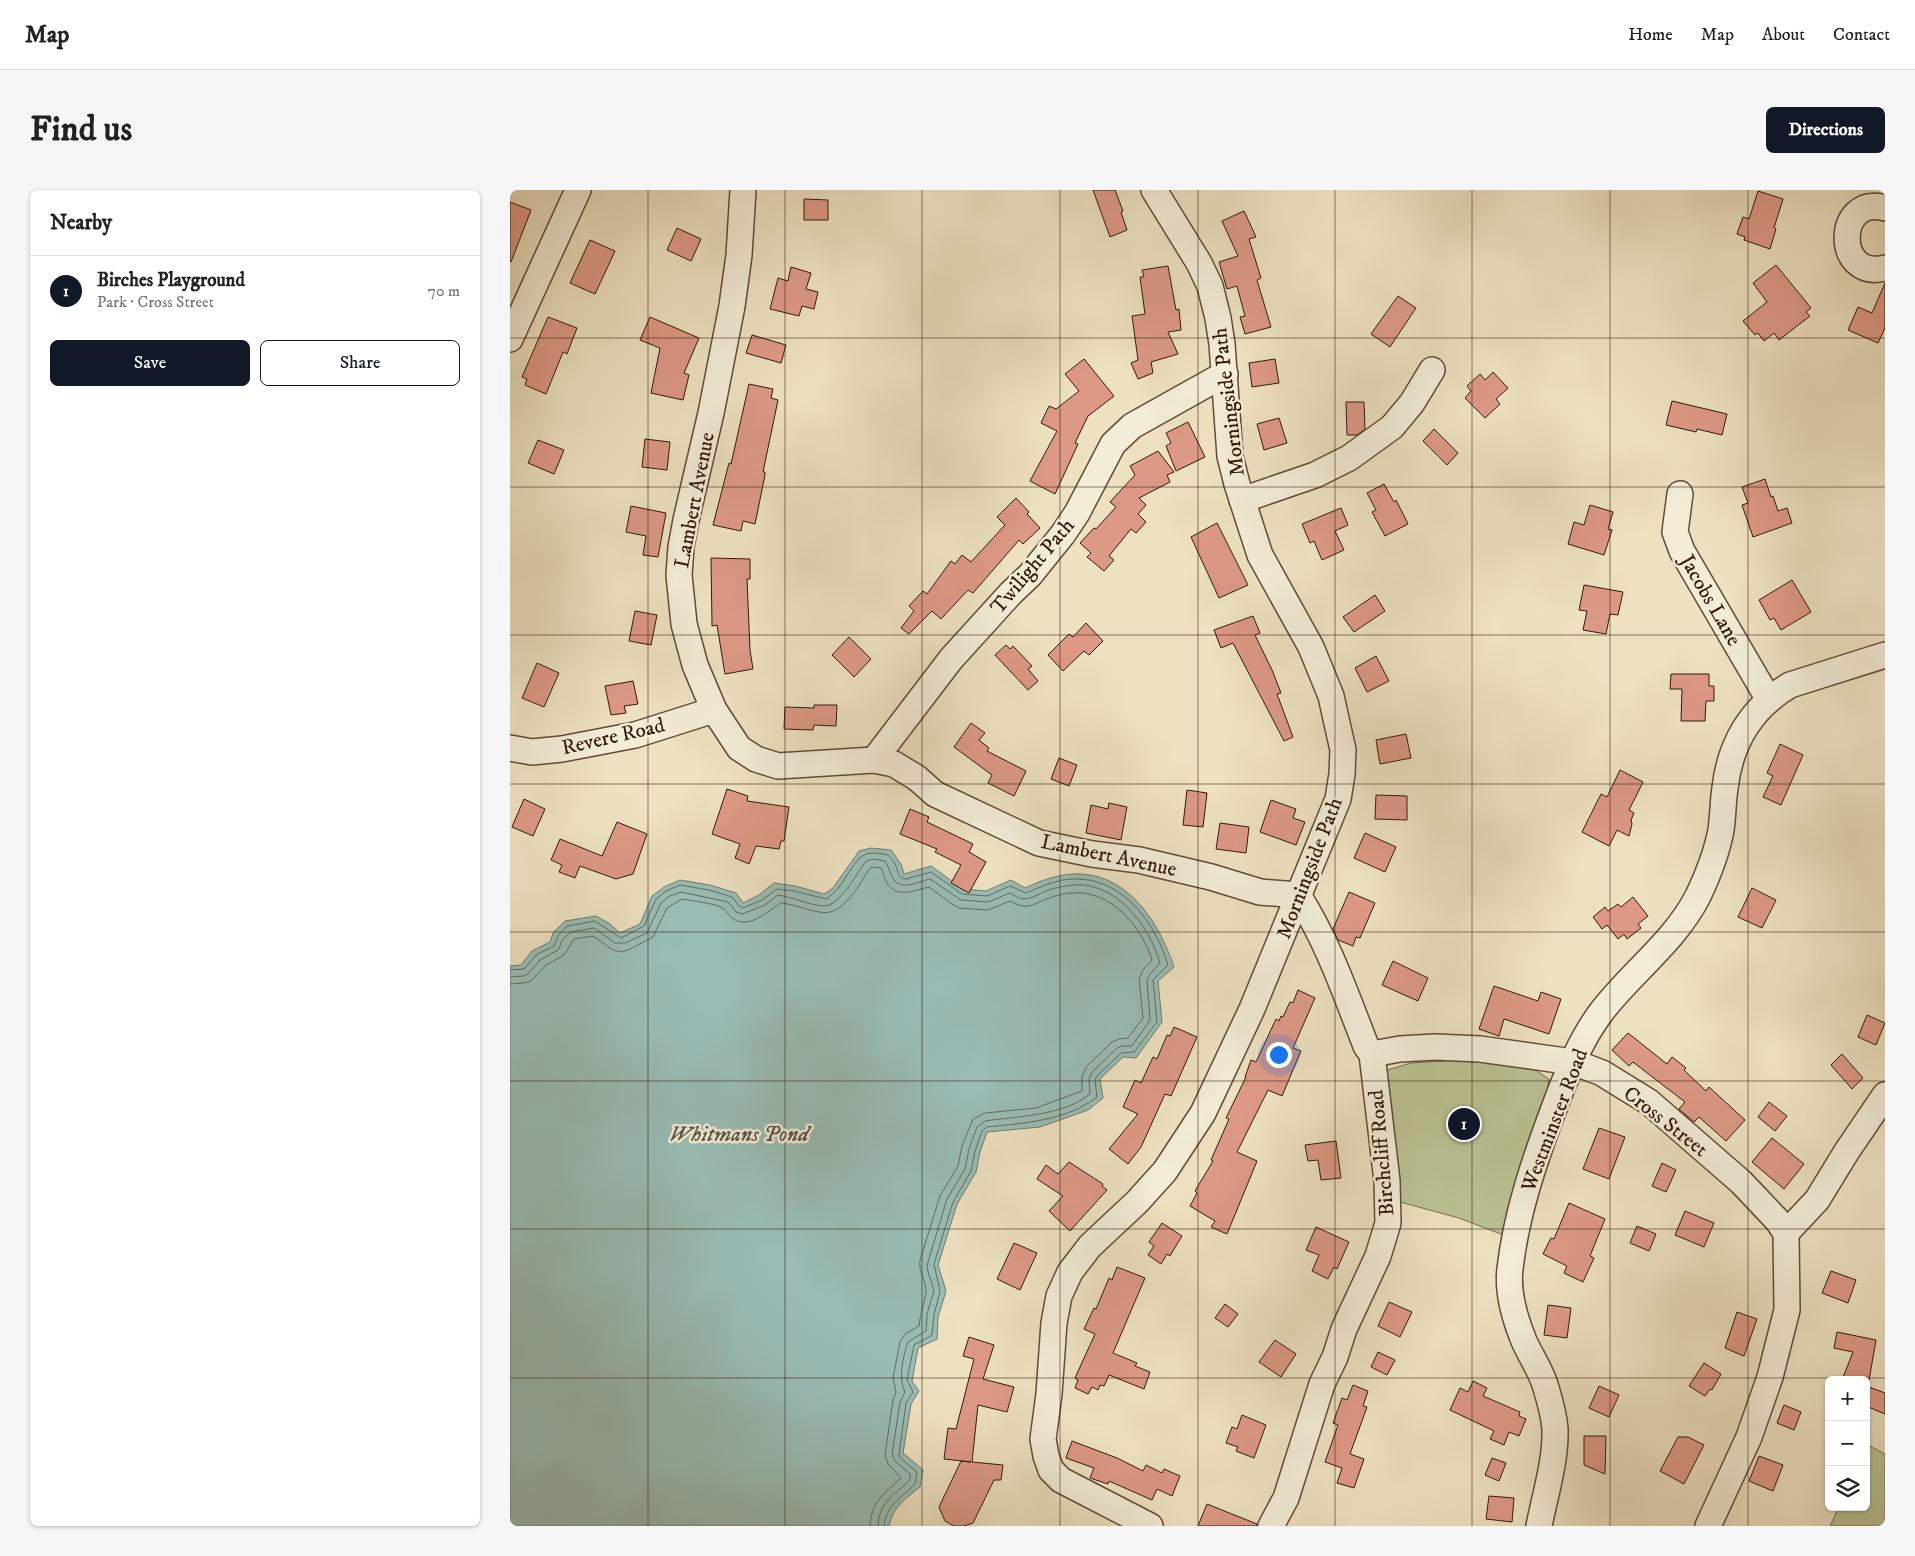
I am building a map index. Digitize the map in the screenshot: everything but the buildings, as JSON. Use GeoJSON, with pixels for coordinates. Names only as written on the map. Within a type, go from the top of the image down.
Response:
{"type":"FeatureCollection","features":[{"type":"Feature","properties":{"kind":"street"},"geometry":{"type":"LineString","coordinates":[[510,339],[578,190]]}},
{"type":"Feature","properties":{"kind":"street","name":"Lambert Avenue"},"geometry":{"type":"LineString","coordinates":[[743,190],[739,255],[732,306],[711,412],[686,520],[681,546],[679,575],[684,624],[695,665],[714,710],[739,748],[756,759],[778,766],[874,760],[894,764],[917,778],[935,794],[1039,842],[1092,854],[1139,860],[1211,877],[1260,892],[1298,895]]}},
{"type":"Feature","properties":{"kind":"street","name":"Morningside Path"},"geometry":{"type":"LineString","coordinates":[[1150,1526],[1061,1480],[1051,1470],[1046,1456],[1044,1439],[1050,1394],[1054,1323],[1059,1296],[1070,1272],[1090,1246],[1137,1202],[1165,1171],[1204,1113],[1252,1009],[1338,799],[1342,774],[1342,750],[1331,696],[1311,647],[1260,555],[1230,456],[1225,374],[1218,318],[1210,286],[1199,263],[1154,190]]}},
{"type":"Feature","properties":{"kind":"street"},"geometry":{"type":"LineString","coordinates":[[1883,202],[1861,211],[1853,218],[1848,227],[1846,238],[1847,248],[1852,257],[1860,264],[1870,268],[1885,268]]}},
{"type":"Feature","properties":{"kind":"street"},"geometry":{"type":"LineString","coordinates":[[1242,500],[1315,475],[1349,458],[1392,427],[1412,403],[1432,370]]}},
{"type":"Feature","properties":{"kind":"street","name":"Twilight Path"},"geometry":{"type":"LineString","coordinates":[[874,760],[951,659],[1011,593],[1030,575],[1063,534],[1077,513],[1113,444],[1132,426],[1225,374]]}},
{"type":"Feature","properties":{"kind":"street","name":"Jacobs Lane"},"geometry":{"type":"LineString","coordinates":[[1680,494],[1675,532],[1682,551],[1769,700]]}},
{"type":"Feature","properties":{"kind":"street","name":"Westminster Road"},"geometry":{"type":"LineString","coordinates":[[1539,1526],[1554,1454],[1555,1428],[1546,1386],[1523,1340],[1509,1293],[1510,1269],[1527,1185],[1555,1106],[1582,1044],[1603,1010],[1672,935],[1697,898],[1712,861],[1721,829],[1725,785],[1734,746],[1753,714],[1780,691],[1795,683],[1885,655]]}},
{"type":"Feature","properties":{"kind":"street","name":"Revere Road"},"geometry":{"type":"LineString","coordinates":[[510,748],[532,752],[562,749],[617,739],[714,710]]}},
{"type":"Feature","properties":{"kind":"street","name":"Birchcliff Road"},"geometry":{"type":"LineString","coordinates":[[1271,1526],[1286,1498],[1322,1384],[1344,1329],[1378,1256],[1388,1223],[1386,1181],[1372,1054],[1366,1046],[1330,957],[1310,914],[1298,895]]}},
{"type":"Feature","properties":{"kind":"street","name":"Cross Street"},"geometry":{"type":"LineString","coordinates":[[1372,1054],[1435,1046],[1537,1056],[1573,1062],[1602,1073],[1649,1102],[1742,1182],[1777,1220],[1786,1233]]}},
{"type":"Feature","properties":{"kind":"street"},"geometry":{"type":"LineString","coordinates":[[1708,1526],[1749,1438],[1770,1377],[1787,1310],[1786,1233],[1817,1200],[1885,1095]]}},
{"type":"Feature","properties":{"kind":"green space"},"geometry":{"type":"Polygon","coordinates":[[[1461,1060],[1535,1070],[1549,1079],[1546,1099],[1506,1236],[1459,1218],[1400,1202],[1384,1071],[1411,1063],[1461,1060]]]}},
{"type":"Feature","properties":{"kind":"green space"},"geometry":{"type":"Polygon","coordinates":[[[1870,1446],[1885,1454],[1885,1526],[1830,1526],[1837,1511],[1870,1511],[1870,1446]]]}},
{"type":"Feature","properties":{"kind":"water","name":"Whitmans Pond"},"geometry":{"type":"Polygon","coordinates":[[[871,848],[891,850],[901,864],[904,874],[931,866],[963,889],[986,891],[1011,880],[1025,888],[1048,879],[1072,874],[1092,875],[1109,881],[1124,890],[1138,902],[1150,917],[1168,950],[1174,967],[1158,981],[1162,1022],[1136,1058],[1123,1057],[1100,1079],[1103,1098],[1088,1110],[1040,1127],[987,1132],[976,1172],[957,1204],[938,1265],[946,1291],[938,1317],[937,1339],[918,1348],[912,1381],[919,1391],[911,1404],[903,1453],[923,1470],[920,1487],[897,1508],[889,1526],[510,1526],[510,966],[521,965],[532,951],[550,942],[553,933],[565,921],[596,916],[610,924],[620,933],[640,924],[652,896],[664,887],[680,880],[710,885],[736,893],[743,903],[759,895],[774,883],[795,886],[824,894],[833,888],[859,851],[871,848]]]}},
{"type":"Feature","properties":{"kind":"place","name":"Birches Playground"},"geometry":{"type":"Point","coordinates":[1464,1124]}}]}
